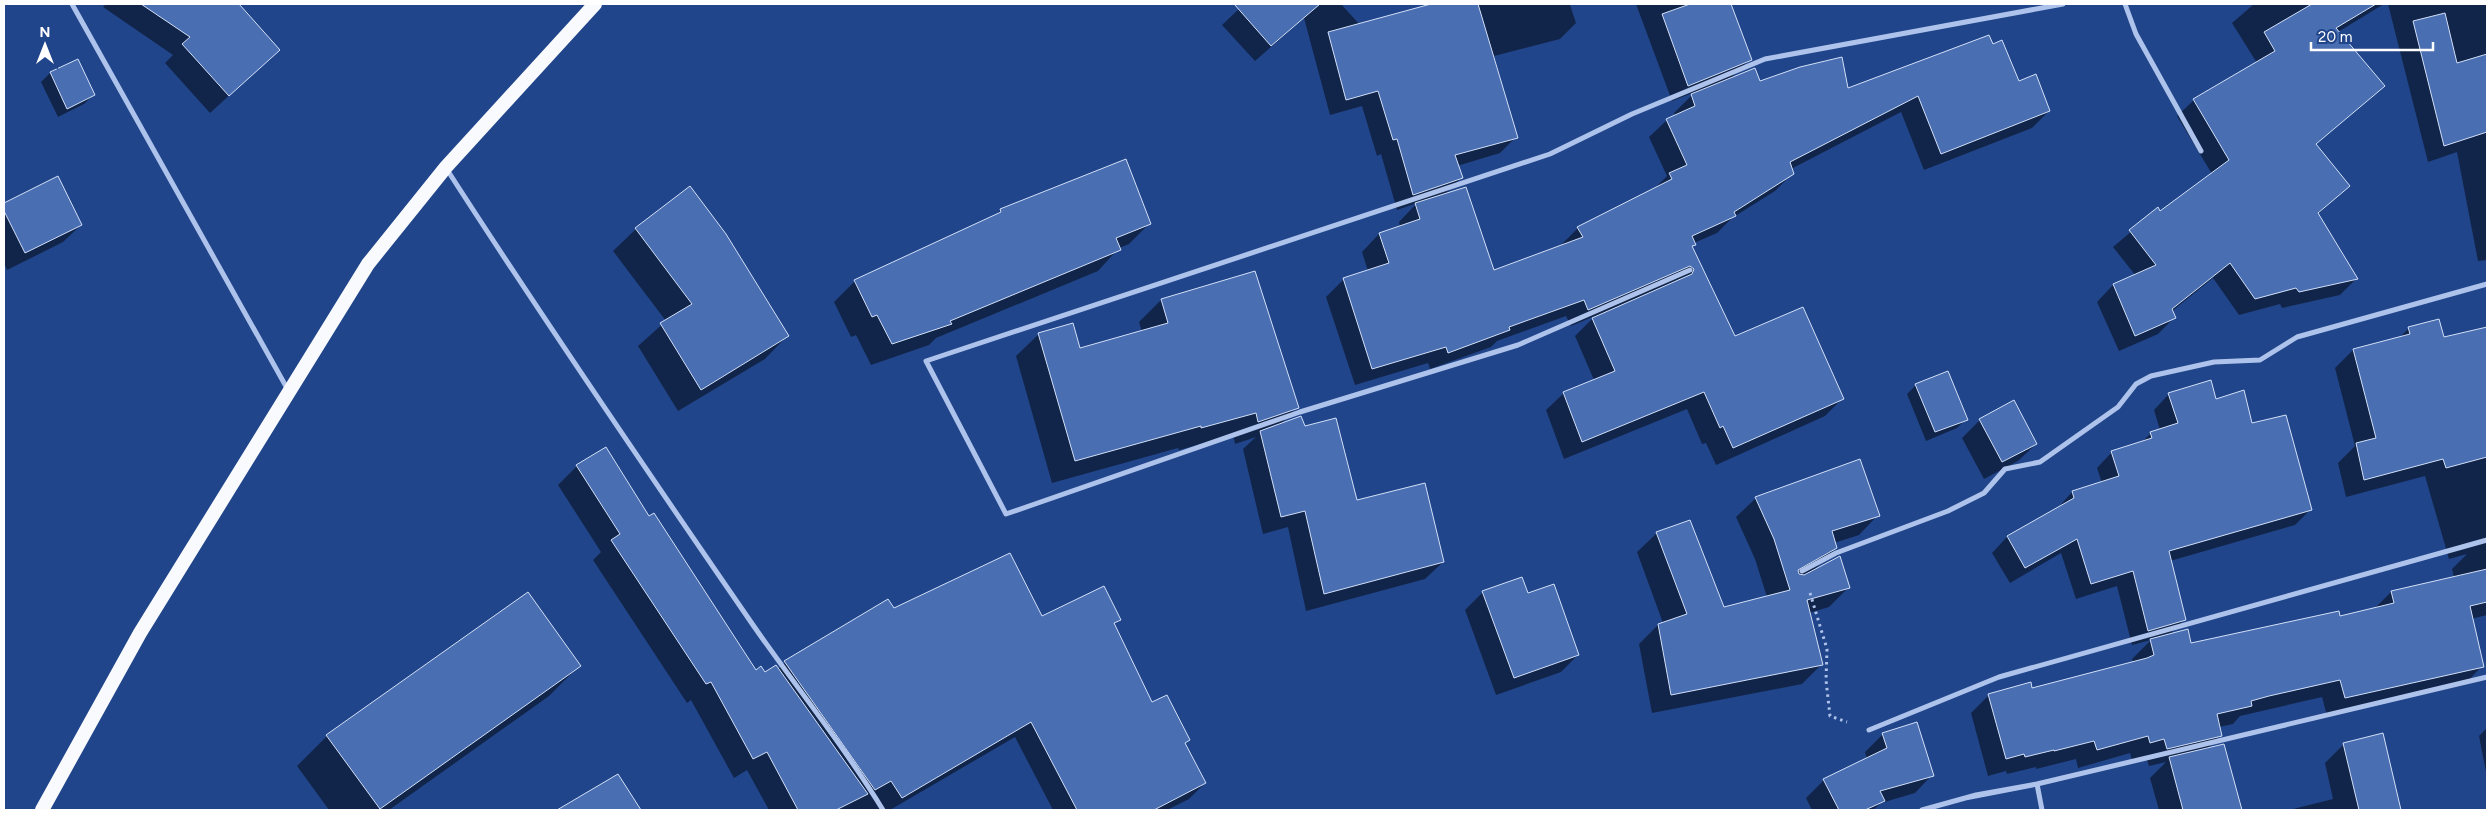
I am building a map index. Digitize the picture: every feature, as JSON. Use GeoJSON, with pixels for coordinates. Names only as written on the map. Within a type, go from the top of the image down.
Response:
{"type":"FeatureCollection","features":[{"type":"Feature","properties":{"kind":"highway"},"geometry":{"type":"LineString","coordinates":[[42,810],[140,633],[368,264],[446,168],[595,4]]}},
{"type":"Feature","properties":{"kind":"street"},"geometry":{"type":"LineString","coordinates":[[72,4],[290,392]]}},
{"type":"Feature","properties":{"kind":"street"},"geometry":{"type":"LineString","coordinates":[[1690,270],[1518,345],[1300,412],[1006,514],[926,361],[1550,154],[1632,114],[1765,59],[2063,4]]}},
{"type":"Feature","properties":{"kind":"street"},"geometry":{"type":"LineString","coordinates":[[2125,4],[2136,34],[2201,151]]}},
{"type":"Feature","properties":{"kind":"street"},"geometry":{"type":"LineString","coordinates":[[446,168],[678,517],[775,657],[863,778],[883,810]]}},
{"type":"Feature","properties":{"kind":"street"},"geometry":{"type":"LineString","coordinates":[[1802,571],[1836,553],[1948,512],[1984,493],[2005,469],[2040,462],[2118,407],[2136,384],[2151,376],[2214,362],[2260,360],[2297,337],[2487,284]]}},
{"type":"Feature","properties":{"kind":"street"},"geometry":{"type":"LineString","coordinates":[[1869,730],[1999,677],[2487,540]]}},
{"type":"Feature","properties":{"kind":"street"},"geometry":{"type":"LineString","coordinates":[[1922,810],[1965,798],[2037,784],[2487,677]]}},
{"type":"Feature","properties":{"kind":"street"},"geometry":{"type":"LineString","coordinates":[[2037,784],[2042,810]]}},
{"type":"Feature","properties":{"kind":"path"},"geometry":{"type":"LineString","coordinates":[[1802,571],[1827,649],[1826,680],[1830,716],[1869,730]]}},
{"type":"Feature","properties":{"kind":"building"},"geometry":{"type":"Polygon","coordinates":[[[141,4],[239,4],[280,50],[229,96],[182,44],[190,37],[141,4]]]}},
{"type":"Feature","properties":{"kind":"building"},"geometry":{"type":"Polygon","coordinates":[[[1234,4],[1320,4],[1271,46],[1234,4]]]}},
{"type":"Feature","properties":{"kind":"building"},"geometry":{"type":"Polygon","coordinates":[[[1431,4],[1478,4],[1518,138],[1455,155],[1463,178],[1413,195],[1397,139],[1393,140],[1378,91],[1346,100],[1328,32],[1431,4]]]}},
{"type":"Feature","properties":{"kind":"building"},"geometry":{"type":"Polygon","coordinates":[[[1690,4],[1731,4],[1752,60],[1688,86],[1662,14],[1690,4]]]}},
{"type":"Feature","properties":{"kind":"building"},"geometry":{"type":"Polygon","coordinates":[[[2312,4],[2376,4],[2336,28],[2385,86],[2316,144],[2350,186],[2318,213],[2358,279],[2299,292],[2296,288],[2255,299],[2230,263],[2172,309],[2176,318],[2135,336],[2113,284],[2156,265],[2129,230],[2158,207],[2160,211],[2229,160],[2193,99],[2275,51],[2264,32],[2312,4]]]}},
{"type":"Feature","properties":{"kind":"building"},"geometry":{"type":"Polygon","coordinates":[[[2445,13],[2457,63],[2487,54],[2487,132],[2444,146],[2413,21],[2445,13]]]}},
{"type":"Feature","properties":{"kind":"building"},"geometry":{"type":"Polygon","coordinates":[[[1989,35],[1993,44],[2002,40],[2019,81],[2036,74],[2050,111],[1941,154],[1918,96],[1790,162],[1794,174],[1734,212],[1736,216],[1692,236],[1696,245],[1692,246],[1735,336],[1803,307],[1844,399],[1733,448],[1723,426],[1720,428],[1704,392],[1582,442],[1563,392],[1615,371],[1592,318],[1692,274],[1694,269],[1690,266],[1588,310],[1584,300],[1509,327],[1510,330],[1448,353],[1446,347],[1372,369],[1343,278],[1389,263],[1379,233],[1420,219],[1415,203],[1466,187],[1494,270],[1583,237],[1577,227],[1672,179],[1669,173],[1687,165],[1666,119],[1695,106],[1691,94],[1755,68],[1760,81],[1800,67],[1842,57],[1848,88],[1989,35]]]}},
{"type":"Feature","properties":{"kind":"building"},"geometry":{"type":"Polygon","coordinates":[[[78,59],[95,95],[67,109],[50,72],[78,59]]]}},
{"type":"Feature","properties":{"kind":"building"},"geometry":{"type":"Polygon","coordinates":[[[1126,159],[1151,224],[1116,238],[1121,250],[950,321],[952,324],[892,344],[877,315],[872,317],[854,280],[1001,212],[1000,209],[1126,159]]]}},
{"type":"Feature","properties":{"kind":"building"},"geometry":{"type":"Polygon","coordinates":[[[58,176],[82,225],[25,253],[4,211],[4,203],[58,176]]]}},
{"type":"Feature","properties":{"kind":"building"},"geometry":{"type":"Polygon","coordinates":[[[690,186],[726,234],[789,336],[701,390],[660,323],[692,304],[635,228],[690,186]]]}},
{"type":"Feature","properties":{"kind":"building"},"geometry":{"type":"Polygon","coordinates":[[[1255,271],[1299,408],[1258,422],[1256,413],[1201,428],[1201,426],[1075,461],[1038,333],[1073,323],[1080,348],[1168,323],[1161,299],[1255,271]]]}},
{"type":"Feature","properties":{"kind":"building"},"geometry":{"type":"Polygon","coordinates":[[[2439,319],[2444,337],[2487,327],[2487,457],[2446,468],[2443,459],[2364,480],[2356,443],[2376,438],[2353,349],[2410,334],[2408,327],[2439,319]]]}},
{"type":"Feature","properties":{"kind":"building"},"geometry":{"type":"Polygon","coordinates":[[[1948,371],[1968,420],[1935,432],[1915,384],[1948,371]]]}},
{"type":"Feature","properties":{"kind":"building"},"geometry":{"type":"Polygon","coordinates":[[[2211,380],[2216,399],[2244,390],[2252,423],[2286,415],[2312,510],[2169,551],[2186,620],[2148,631],[2133,571],[2091,584],[2077,539],[2025,568],[2007,536],[2074,498],[2072,491],[2119,476],[2111,451],[2152,438],[2150,432],[2178,423],[2168,393],[2211,380]]]}},
{"type":"Feature","properties":{"kind":"building"},"geometry":{"type":"Polygon","coordinates":[[[2014,400],[2037,444],[2002,462],[1979,419],[2014,400]]]}},
{"type":"Feature","properties":{"kind":"building"},"geometry":{"type":"Polygon","coordinates":[[[1301,416],[1305,426],[1336,418],[1357,500],[1425,483],[1444,562],[1324,594],[1305,511],[1281,517],[1260,431],[1301,416]]]}},
{"type":"Feature","properties":{"kind":"building"},"geometry":{"type":"Polygon","coordinates":[[[606,447],[649,516],[654,513],[756,670],[761,666],[765,672],[776,665],[868,794],[836,810],[798,810],[767,752],[753,759],[711,682],[706,684],[611,540],[620,534],[576,465],[606,447]]]}},
{"type":"Feature","properties":{"kind":"building"},"geometry":{"type":"Polygon","coordinates":[[[1860,459],[1880,516],[1832,531],[1837,548],[1798,570],[1799,574],[1804,575],[1840,556],[1850,588],[1807,600],[1823,665],[1671,695],[1658,624],[1687,614],[1656,532],[1690,520],[1724,607],[1790,590],[1774,539],[1755,497],[1860,459]]]}},
{"type":"Feature","properties":{"kind":"building"},"geometry":{"type":"Polygon","coordinates":[[[1010,553],[1042,616],[1104,586],[1121,620],[1114,623],[1152,702],[1167,695],[1190,740],[1185,743],[1206,783],[1154,810],[1077,810],[1031,722],[902,798],[891,781],[875,790],[784,661],[888,599],[894,608],[1010,553]]]}},
{"type":"Feature","properties":{"kind":"building"},"geometry":{"type":"Polygon","coordinates":[[[2487,569],[2487,602],[2470,606],[2484,667],[2345,698],[2340,680],[2269,696],[2251,701],[2252,706],[2217,714],[2222,736],[2167,749],[2164,739],[2150,743],[2148,736],[2097,750],[2094,741],[2025,757],[2024,754],[2006,759],[1988,694],[2031,682],[2032,688],[2147,658],[2154,655],[2150,639],[2188,629],[2191,643],[2339,611],[2340,616],[2394,603],[2391,591],[2487,569]]]}},
{"type":"Feature","properties":{"kind":"building"},"geometry":{"type":"Polygon","coordinates":[[[1522,577],[1528,593],[1554,584],[1579,655],[1514,678],[1482,591],[1522,577]]]}},
{"type":"Feature","properties":{"kind":"building"},"geometry":{"type":"Polygon","coordinates":[[[528,592],[581,666],[380,809],[326,735],[528,592]]]}},
{"type":"Feature","properties":{"kind":"building"},"geometry":{"type":"Polygon","coordinates":[[[1917,722],[1934,776],[1880,791],[1885,801],[1865,810],[1839,810],[1823,779],[1887,748],[1882,733],[1917,722]]]}},
{"type":"Feature","properties":{"kind":"building"},"geometry":{"type":"Polygon","coordinates":[[[2383,733],[2401,810],[2359,810],[2343,743],[2383,733]]]}},
{"type":"Feature","properties":{"kind":"building"},"geometry":{"type":"Polygon","coordinates":[[[2224,744],[2242,810],[2183,810],[2169,757],[2224,744]]]}},
{"type":"Feature","properties":{"kind":"building"},"geometry":{"type":"Polygon","coordinates":[[[618,774],[641,810],[557,810],[618,774]]]}}]}
